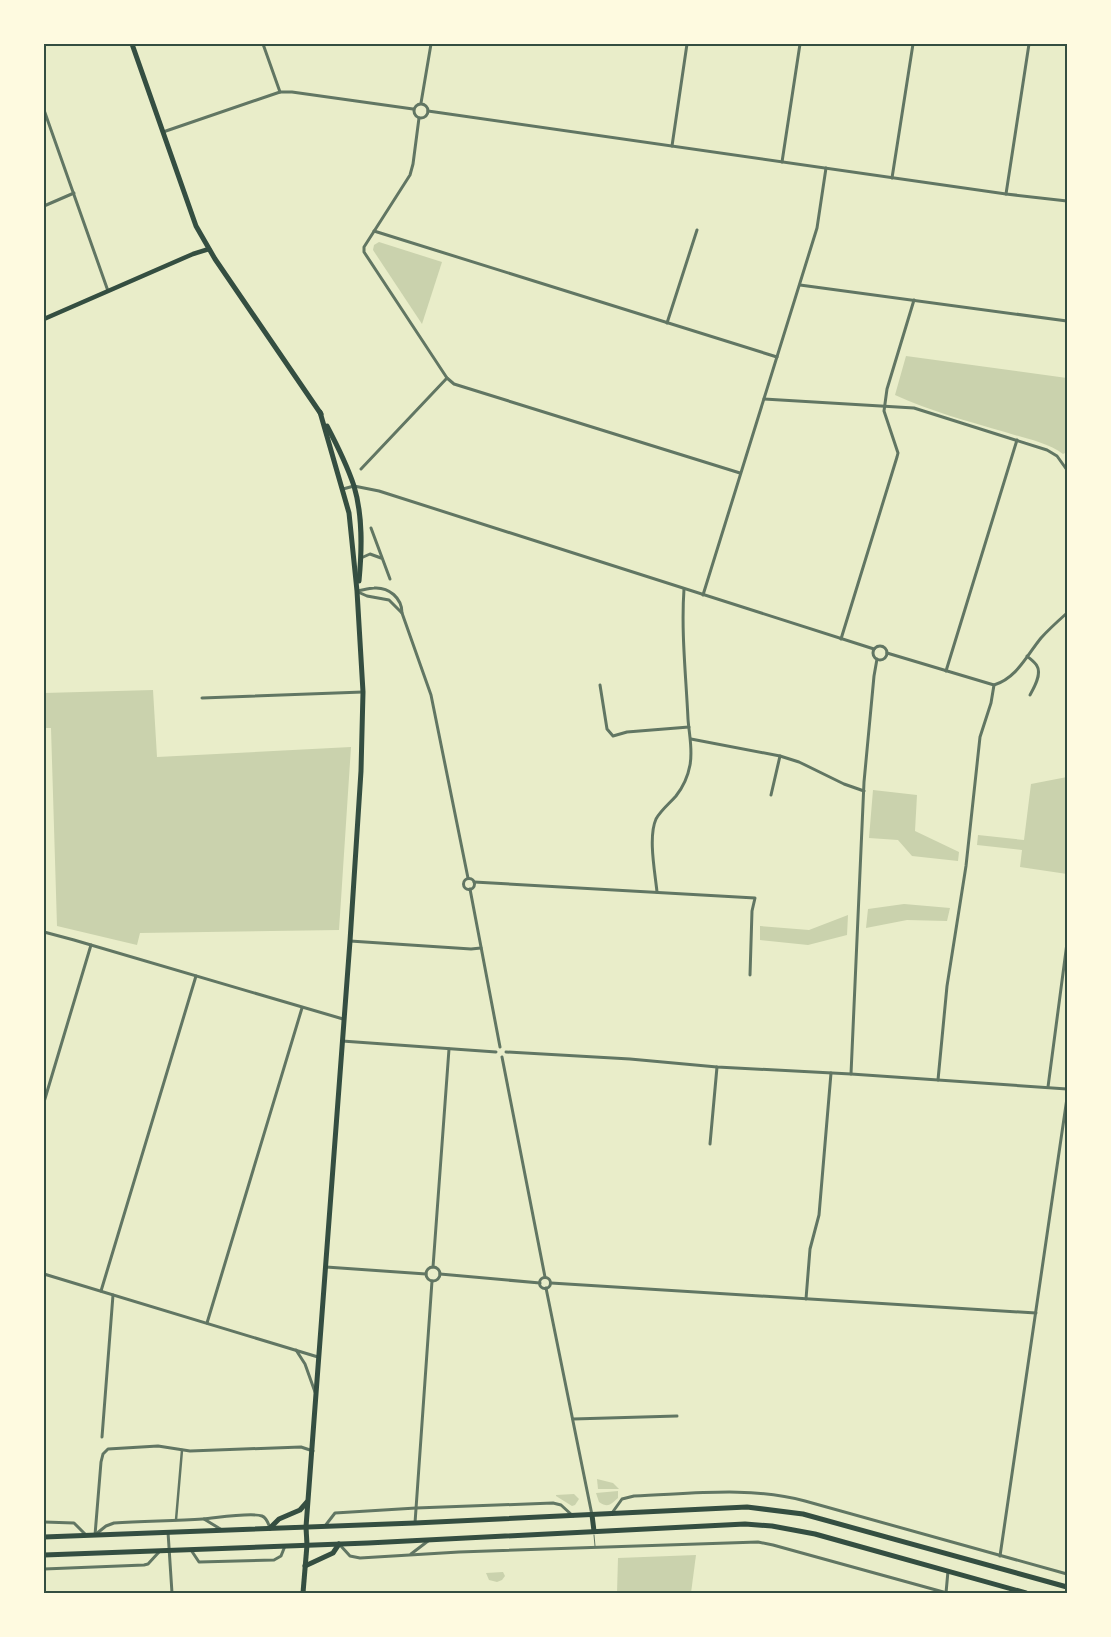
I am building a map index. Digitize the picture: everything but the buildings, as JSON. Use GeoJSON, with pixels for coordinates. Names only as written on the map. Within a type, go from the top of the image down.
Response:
{"type":"FeatureCollection","features":[{"type":"Feature","properties":{"kind":"main road"},"geometry":{"type":"LineString","coordinates":[[132,44],[196,226],[209,249],[320,412],[344,461],[354,486],[361,521],[361,558],[358,591]]}},
{"type":"Feature","properties":{"kind":"main road"},"geometry":{"type":"LineString","coordinates":[[44,319],[209,249]]}},
{"type":"Feature","properties":{"kind":"main road"},"geometry":{"type":"LineString","coordinates":[[303,1593],[307,1545],[306,1527],[362,771],[363,692],[358,591],[349,512],[320,412]]}},
{"type":"Feature","properties":{"kind":"main road"},"geometry":{"type":"LineString","coordinates":[[270,1528],[279,1519],[302,1508],[308,1501]]}},
{"type":"Feature","properties":{"kind":"main road"},"geometry":{"type":"LineString","coordinates":[[44,1537],[415,1523],[747,1507],[785,1511],[866,1530],[1067,1587]]}},
{"type":"Feature","properties":{"kind":"main road"},"geometry":{"type":"LineString","coordinates":[[592,1515],[594,1531]]}},
{"type":"Feature","properties":{"kind":"main road"},"geometry":{"type":"LineString","coordinates":[[44,1555],[430,1540],[746,1524],[772,1526],[815,1534],[1026,1593]]}},
{"type":"Feature","properties":{"kind":"main road"},"geometry":{"type":"LineString","coordinates":[[305,1566],[333,1553],[339,1544]]}},
{"type":"Feature","properties":{"kind":"street"},"geometry":{"type":"LineString","coordinates":[[263,44],[280,92]]}},
{"type":"Feature","properties":{"kind":"street"},"geometry":{"type":"LineString","coordinates":[[421,103],[431,44]]}},
{"type":"Feature","properties":{"kind":"street"},"geometry":{"type":"LineString","coordinates":[[672,146],[687,44]]}},
{"type":"Feature","properties":{"kind":"street"},"geometry":{"type":"LineString","coordinates":[[782,162],[800,44]]}},
{"type":"Feature","properties":{"kind":"street"},"geometry":{"type":"LineString","coordinates":[[892,178],[913,44]]}},
{"type":"Feature","properties":{"kind":"street"},"geometry":{"type":"LineString","coordinates":[[1006,194],[1029,44]]}},
{"type":"Feature","properties":{"kind":"street"},"geometry":{"type":"LineString","coordinates":[[162,132],[280,92],[413,108],[421,103]]}},
{"type":"Feature","properties":{"kind":"street"},"geometry":{"type":"LineString","coordinates":[[421,103],[427,107],[428,111]]}},
{"type":"Feature","properties":{"kind":"street"},"geometry":{"type":"LineString","coordinates":[[413,108],[414,114],[419,118]]}},
{"type":"Feature","properties":{"kind":"street"},"geometry":{"type":"LineString","coordinates":[[44,110],[108,291]]}},
{"type":"Feature","properties":{"kind":"street"},"geometry":{"type":"LineString","coordinates":[[428,111],[892,178],[1067,201]]}},
{"type":"Feature","properties":{"kind":"street"},"geometry":{"type":"LineString","coordinates":[[419,118],[424,117],[428,111]]}},
{"type":"Feature","properties":{"kind":"street"},"geometry":{"type":"LineString","coordinates":[[419,118],[410,175],[364,246],[364,252],[447,378],[454,384],[740,473]]}},
{"type":"Feature","properties":{"kind":"street"},"geometry":{"type":"LineString","coordinates":[[703,595],[817,228],[826,168]]}},
{"type":"Feature","properties":{"kind":"street"},"geometry":{"type":"LineString","coordinates":[[44,206],[74,193]]}},
{"type":"Feature","properties":{"kind":"street"},"geometry":{"type":"LineString","coordinates":[[668,323],[697,230]]}},
{"type":"Feature","properties":{"kind":"street"},"geometry":{"type":"LineString","coordinates":[[374,231],[776,358]]}},
{"type":"Feature","properties":{"kind":"street"},"geometry":{"type":"LineString","coordinates":[[800,285],[1067,321]]}},
{"type":"Feature","properties":{"kind":"street"},"geometry":{"type":"LineString","coordinates":[[841,639],[898,453],[885,418],[887,389],[914,300]]}},
{"type":"Feature","properties":{"kind":"street"},"geometry":{"type":"LineString","coordinates":[[361,469],[447,378]]}},
{"type":"Feature","properties":{"kind":"street"},"geometry":{"type":"LineString","coordinates":[[764,398],[914,408],[1047,450],[1056,456],[1067,470]]}},
{"type":"Feature","properties":{"kind":"street"},"geometry":{"type":"LineString","coordinates":[[946,671],[1017,440]]}},
{"type":"Feature","properties":{"kind":"street"},"geometry":{"type":"LineString","coordinates":[[343,489],[354,486],[379,491],[841,639],[874,649],[877,646],[882,646],[886,649],[887,653],[994,686],[1006,681],[1016,673],[1042,638],[1067,613]]}},
{"type":"Feature","properties":{"kind":"street"},"geometry":{"type":"LineString","coordinates":[[371,528],[390,579]]}},
{"type":"Feature","properties":{"kind":"street"},"geometry":{"type":"LineString","coordinates":[[361,558],[370,554],[381,558]]}},
{"type":"Feature","properties":{"kind":"street"},"geometry":{"type":"LineString","coordinates":[[358,591],[375,588],[389,592],[397,596],[402,608],[402,613],[431,695],[468,878],[474,882],[755,898],[752,911],[750,975]]}},
{"type":"Feature","properties":{"kind":"street"},"geometry":{"type":"LineString","coordinates":[[657,892],[653,840],[656,819],[675,797],[685,781],[690,765],[691,739],[688,727],[682,612],[684,589]]}},
{"type":"Feature","properties":{"kind":"street"},"geometry":{"type":"LineString","coordinates":[[358,591],[367,596],[389,600],[402,613]]}},
{"type":"Feature","properties":{"kind":"street"},"geometry":{"type":"LineString","coordinates":[[851,1074],[856,927],[864,791],[877,659],[873,654],[874,649]]}},
{"type":"Feature","properties":{"kind":"street"},"geometry":{"type":"LineString","coordinates":[[877,659],[884,659],[887,653]]}},
{"type":"Feature","properties":{"kind":"street"},"geometry":{"type":"LineString","coordinates":[[1027,656],[1038,666],[1036,684],[1030,695]]}},
{"type":"Feature","properties":{"kind":"street"},"geometry":{"type":"LineString","coordinates":[[600,685],[607,730],[613,736],[627,732],[688,727]]}},
{"type":"Feature","properties":{"kind":"street"},"geometry":{"type":"LineString","coordinates":[[938,1080],[947,986],[966,866],[980,737],[992,703],[994,686]]}},
{"type":"Feature","properties":{"kind":"street"},"geometry":{"type":"LineString","coordinates":[[202,698],[363,692]]}},
{"type":"Feature","properties":{"kind":"street"},"geometry":{"type":"LineString","coordinates":[[691,739],[780,756],[799,762],[844,784],[864,791]]}},
{"type":"Feature","properties":{"kind":"street"},"geometry":{"type":"LineString","coordinates":[[771,795],[780,756]]}},
{"type":"Feature","properties":{"kind":"street"},"geometry":{"type":"LineString","coordinates":[[468,878],[465,880],[464,886],[470,889]]}},
{"type":"Feature","properties":{"kind":"street"},"geometry":{"type":"LineString","coordinates":[[470,889],[473,888],[474,882]]}},
{"type":"Feature","properties":{"kind":"street"},"geometry":{"type":"LineString","coordinates":[[470,889],[500,1047],[496,1052]]}},
{"type":"Feature","properties":{"kind":"street"},"geometry":{"type":"LineString","coordinates":[[44,932],[344,1019]]}},
{"type":"Feature","properties":{"kind":"street"},"geometry":{"type":"LineString","coordinates":[[350,941],[471,949],[481,948]]}},
{"type":"Feature","properties":{"kind":"street"},"geometry":{"type":"LineString","coordinates":[[1048,1087],[1067,944]]}},
{"type":"Feature","properties":{"kind":"street"},"geometry":{"type":"LineString","coordinates":[[44,1102],[91,945]]}},
{"type":"Feature","properties":{"kind":"street"},"geometry":{"type":"LineString","coordinates":[[101,1291],[196,976]]}},
{"type":"Feature","properties":{"kind":"street"},"geometry":{"type":"LineString","coordinates":[[207,1323],[302,1008]]}},
{"type":"Feature","properties":{"kind":"street"},"geometry":{"type":"LineString","coordinates":[[342,1042],[496,1052],[502,1057],[545,1277],[551,1283]]}},
{"type":"Feature","properties":{"kind":"street"},"geometry":{"type":"LineString","coordinates":[[500,1047],[504,1047],[506,1052]]}},
{"type":"Feature","properties":{"kind":"street"},"geometry":{"type":"LineString","coordinates":[[433,1267],[449,1049]]}},
{"type":"Feature","properties":{"kind":"street"},"geometry":{"type":"LineString","coordinates":[[506,1052],[1067,1089]]}},
{"type":"Feature","properties":{"kind":"street"},"geometry":{"type":"LineString","coordinates":[[502,1057],[506,1055],[506,1052]]}},
{"type":"Feature","properties":{"kind":"street"},"geometry":{"type":"LineString","coordinates":[[710,1144],[717,1067]]}},
{"type":"Feature","properties":{"kind":"street"},"geometry":{"type":"LineString","coordinates":[[806,1299],[810,1249],[819,1215],[831,1073]]}},
{"type":"Feature","properties":{"kind":"street"},"geometry":{"type":"LineString","coordinates":[[1000,1556],[1067,1098]]}},
{"type":"Feature","properties":{"kind":"street"},"geometry":{"type":"LineString","coordinates":[[426,1274],[427,1270],[433,1267],[438,1268],[440,1274],[437,1280],[432,1281]]}},
{"type":"Feature","properties":{"kind":"street"},"geometry":{"type":"LineString","coordinates":[[326,1268],[426,1274]]}},
{"type":"Feature","properties":{"kind":"street"},"geometry":{"type":"LineString","coordinates":[[44,1274],[319,1357]]}},
{"type":"Feature","properties":{"kind":"street"},"geometry":{"type":"LineString","coordinates":[[426,1274],[428,1279],[432,1281]]}},
{"type":"Feature","properties":{"kind":"street"},"geometry":{"type":"LineString","coordinates":[[440,1274],[540,1283],[546,1288],[592,1515]]}},
{"type":"Feature","properties":{"kind":"street"},"geometry":{"type":"LineString","coordinates":[[540,1283],[541,1279],[545,1277]]}},
{"type":"Feature","properties":{"kind":"street"},"geometry":{"type":"LineString","coordinates":[[415,1523],[432,1281]]}},
{"type":"Feature","properties":{"kind":"street"},"geometry":{"type":"LineString","coordinates":[[546,1288],[551,1283],[1036,1313]]}},
{"type":"Feature","properties":{"kind":"street"},"geometry":{"type":"LineString","coordinates":[[102,1438],[113,1295]]}},
{"type":"Feature","properties":{"kind":"street"},"geometry":{"type":"LineString","coordinates":[[295,1350],[304,1364],[316,1395]]}},
{"type":"Feature","properties":{"kind":"street"},"geometry":{"type":"LineString","coordinates":[[573,1419],[677,1416]]}},
{"type":"Feature","properties":{"kind":"street"},"geometry":{"type":"LineString","coordinates":[[95,1535],[101,1462],[103,1454],[108,1449],[158,1446],[182,1450],[301,1447],[312,1451]]}},
{"type":"Feature","properties":{"kind":"street"},"geometry":{"type":"LineString","coordinates":[[176,1520],[182,1450]]}},
{"type":"Feature","properties":{"kind":"street"},"geometry":{"type":"LineString","coordinates":[[612,1514],[622,1499],[634,1496],[769,1493],[805,1500],[1067,1574]]}},
{"type":"Feature","properties":{"kind":"street"},"geometry":{"type":"LineString","coordinates":[[324,1526],[335,1513],[416,1508],[553,1503],[561,1506],[573,1516]]}},
{"type":"Feature","properties":{"kind":"street"},"geometry":{"type":"LineString","coordinates":[[95,1535],[106,1526],[114,1523],[250,1515],[261,1516],[267,1520],[270,1528]]}},
{"type":"Feature","properties":{"kind":"street"},"geometry":{"type":"LineString","coordinates":[[203,1519],[223,1530]]}},
{"type":"Feature","properties":{"kind":"street"},"geometry":{"type":"LineString","coordinates":[[44,1522],[74,1524],[87,1535]]}},
{"type":"Feature","properties":{"kind":"street"},"geometry":{"type":"LineString","coordinates":[[168,1532],[172,1593]]}},
{"type":"Feature","properties":{"kind":"street"},"geometry":{"type":"LineString","coordinates":[[409,1555],[430,1540]]}},
{"type":"Feature","properties":{"kind":"street"},"geometry":{"type":"LineString","coordinates":[[339,1544],[348,1554],[356,1558],[459,1552],[595,1549],[758,1542],[946,1593],[948,1571]]}},
{"type":"Feature","properties":{"kind":"street"},"geometry":{"type":"LineString","coordinates":[[191,1550],[199,1562],[274,1560],[281,1556],[285,1546]]}},
{"type":"Feature","properties":{"kind":"street"},"geometry":{"type":"LineString","coordinates":[[44,1569],[148,1564],[159,1551]]}},
{"type":"Feature","properties":{"kind":"lane"},"geometry":{"type":"LineString","coordinates":[[594,1531],[595,1549]]}},
{"type":"Feature","properties":{"kind":"green space"},"geometry":{"type":"Polygon","coordinates":[[[379,242],[442,262],[422,324],[373,250],[374,245],[379,242]]]}},
{"type":"Feature","properties":{"kind":"green space"},"geometry":{"type":"Polygon","coordinates":[[[906,356],[1067,378],[1067,452],[1063,454],[1042,443],[949,415],[895,395],[906,356]]]}},
{"type":"Feature","properties":{"kind":"green space"},"geometry":{"type":"Polygon","coordinates":[[[153,690],[157,757],[351,747],[339,930],[140,933],[137,945],[57,926],[51,728],[44,728],[44,693],[153,690]]]}},
{"type":"Feature","properties":{"kind":"green space"},"geometry":{"type":"Polygon","coordinates":[[[1067,777],[1067,874],[1020,867],[1022,850],[977,845],[978,835],[1024,840],[1031,784],[1067,777]]]}},
{"type":"Feature","properties":{"kind":"green space"},"geometry":{"type":"Polygon","coordinates":[[[873,790],[917,795],[915,831],[959,852],[958,861],[912,856],[898,840],[869,838],[873,790]]]}},
{"type":"Feature","properties":{"kind":"green space"},"geometry":{"type":"Polygon","coordinates":[[[904,904],[950,908],[947,921],[907,920],[866,928],[868,909],[904,904]]]}},
{"type":"Feature","properties":{"kind":"green space"},"geometry":{"type":"Polygon","coordinates":[[[848,915],[847,935],[808,945],[760,940],[760,926],[809,930],[848,915]]]}},
{"type":"Feature","properties":{"kind":"green space"},"geometry":{"type":"Polygon","coordinates":[[[597,1479],[613,1483],[619,1489],[598,1489],[597,1479]]]}},
{"type":"Feature","properties":{"kind":"green space"},"geometry":{"type":"Polygon","coordinates":[[[618,1491],[618,1498],[607,1505],[599,1502],[596,1493],[618,1491]]]}},
{"type":"Feature","properties":{"kind":"green space"},"geometry":{"type":"Polygon","coordinates":[[[574,1494],[579,1499],[572,1506],[556,1496],[556,1495],[574,1494]]]}},
{"type":"Feature","properties":{"kind":"green space"},"geometry":{"type":"Polygon","coordinates":[[[696,1555],[691,1593],[617,1593],[618,1558],[696,1555]]]}},
{"type":"Feature","properties":{"kind":"green space"},"geometry":{"type":"Polygon","coordinates":[[[503,1572],[505,1576],[497,1582],[489,1580],[486,1573],[503,1572]]]}}]}
